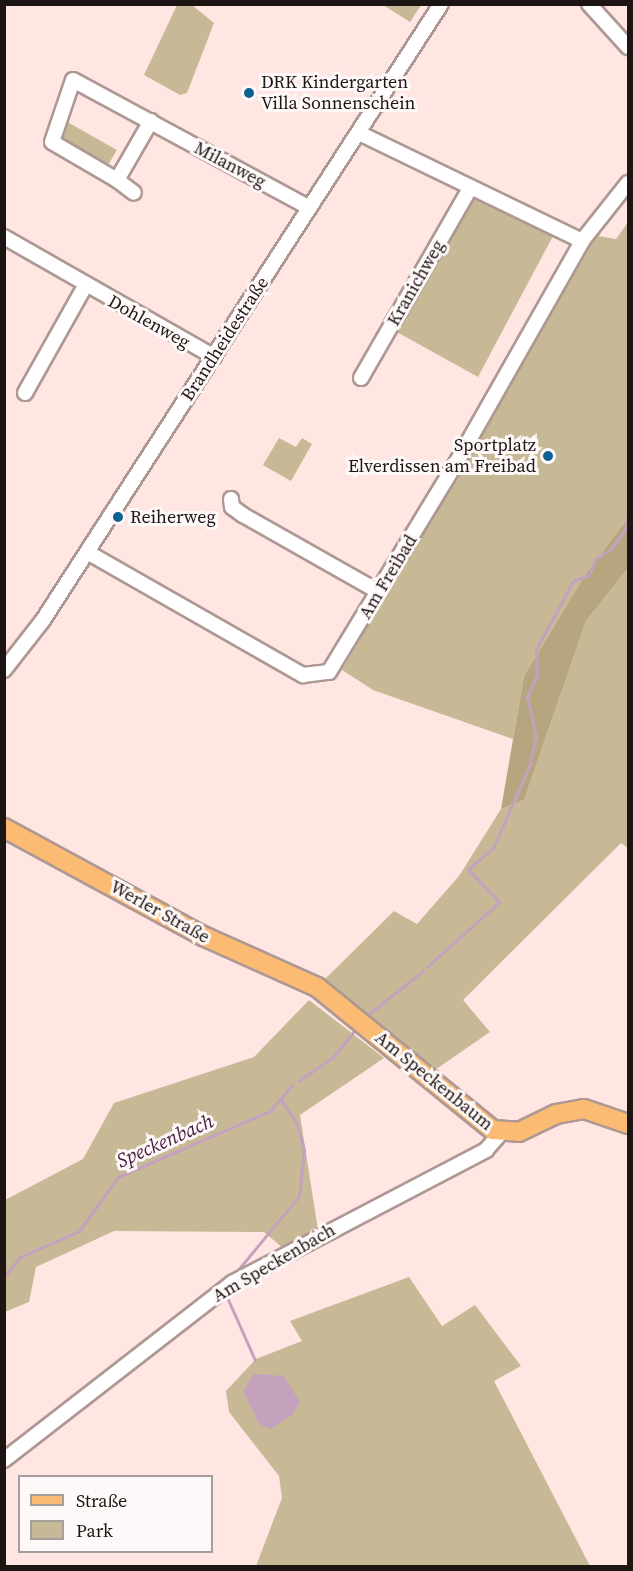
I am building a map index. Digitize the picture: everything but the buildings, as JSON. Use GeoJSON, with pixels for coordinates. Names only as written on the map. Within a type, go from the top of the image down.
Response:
{"type":"FeatureCollection","features":[{"type":"Feature","properties":{"kind":"main road","name":"Werler Straße"},"geometry":{"type":"LineString","coordinates":[[4,828],[203,936],[319,988]]}},
{"type":"Feature","properties":{"kind":"main road","name":"Am Speckenbaum"},"geometry":{"type":"LineString","coordinates":[[319,988],[467,1112],[501,1133],[519,1132],[576,1110],[628,1124]]}},
{"type":"Feature","properties":{"kind":"street","name":"Brandheidestraße"},"geometry":{"type":"LineString","coordinates":[[4,670],[87,552],[441,4]]}},
{"type":"Feature","properties":{"kind":"street"},"geometry":{"type":"LineString","coordinates":[[589,4],[628,47]]}},
{"type":"Feature","properties":{"kind":"street","name":"Milanweg"},"geometry":{"type":"LineString","coordinates":[[134,193],[117,180],[52,142],[74,80],[310,208]]}},
{"type":"Feature","properties":{"kind":"street"},"geometry":{"type":"LineString","coordinates":[[117,180],[151,122]]}},
{"type":"Feature","properties":{"kind":"street"},"geometry":{"type":"LineString","coordinates":[[358,133],[582,241]]}},
{"type":"Feature","properties":{"kind":"street","name":"Am Freibad"},"geometry":{"type":"LineString","coordinates":[[87,552],[309,676],[335,665],[582,241],[628,183]]}},
{"type":"Feature","properties":{"kind":"street","name":"Kranichweg"},"geometry":{"type":"LineString","coordinates":[[361,378],[471,187]]}},
{"type":"Feature","properties":{"kind":"street","name":"Dohlenweg"},"geometry":{"type":"LineString","coordinates":[[4,237],[85,286],[214,357]]}},
{"type":"Feature","properties":{"kind":"street"},"geometry":{"type":"LineString","coordinates":[[25,393],[85,286]]}},
{"type":"Feature","properties":{"kind":"street"},"geometry":{"type":"LineString","coordinates":[[231,499],[232,507],[243,515],[379,592]]}},
{"type":"Feature","properties":{"kind":"street","name":"Am Speckenbach"},"geometry":{"type":"LineString","coordinates":[[4,1460],[232,1283],[486,1150],[501,1133]]}},
{"type":"Feature","properties":{"kind":"green space"},"geometry":{"type":"Polygon","coordinates":[[[177,5],[192,5],[214,23],[187,93],[180,95],[144,75],[177,5]]]}},
{"type":"Feature","properties":{"kind":"green space"},"geometry":{"type":"Polygon","coordinates":[[[383,5],[421,5],[410,22],[383,5]]]}},
{"type":"Feature","properties":{"kind":"green space"},"geometry":{"type":"Polygon","coordinates":[[[62,119],[117,150],[105,170],[59,141],[62,119]]]}},
{"type":"Feature","properties":{"kind":"green space"},"geometry":{"type":"Polygon","coordinates":[[[471,197],[553,236],[478,377],[395,331],[471,197]]]}},
{"type":"Feature","properties":{"kind":"green space","name":"Sportplatz Elverdissen am Freibad"},"geometry":{"type":"Polygon","coordinates":[[[628,222],[628,518],[585,575],[524,676],[513,739],[373,690],[342,670],[587,250],[598,236],[616,239],[628,222]]]}},
{"type":"Feature","properties":{"kind":"green space"},"geometry":{"type":"Polygon","coordinates":[[[279,438],[296,447],[302,438],[312,444],[291,481],[263,465],[279,438]]]}},
{"type":"Feature","properties":{"kind":"green space"},"geometry":{"type":"Polygon","coordinates":[[[628,568],[628,848],[621,843],[463,1000],[490,1032],[429,1074],[320,984],[394,911],[417,924],[459,876],[501,809],[524,800],[586,621],[628,568]]]}},
{"type":"Feature","properties":{"kind":"green space"},"geometry":{"type":"Polygon","coordinates":[[[309,1000],[384,1058],[300,1115],[318,1230],[284,1249],[264,1232],[114,1231],[36,1267],[29,1302],[5,1312],[5,1200],[83,1159],[114,1103],[254,1057],[309,1000]]]}},
{"type":"Feature","properties":{"kind":"green space"},"geometry":{"type":"Polygon","coordinates":[[[409,1277],[442,1326],[475,1305],[521,1366],[494,1381],[590,1566],[256,1566],[282,1498],[279,1476],[229,1412],[226,1391],[256,1359],[302,1341],[290,1321],[409,1277]]]}},
{"type":"Feature","properties":{"kind":"shaded area"},"geometry":{"type":"Polygon","coordinates":[[[628,518],[628,568],[586,621],[524,800],[501,809],[524,676],[585,575],[628,518]]]}},
{"type":"Feature","properties":{"kind":"shaded area"},"geometry":{"type":"Polygon","coordinates":[[[254,1374],[284,1376],[300,1402],[293,1414],[271,1429],[259,1424],[243,1391],[254,1374]]]}},
{"type":"Feature","properties":{"kind":"waterway","name":"Speckenbach"},"geometry":{"type":"LineString","coordinates":[[428,966],[499,902],[468,869],[493,848],[530,764],[536,736],[527,697],[537,676],[536,649],[573,581],[589,575],[595,559],[610,550],[625,530],[628,515]]}},
{"type":"Feature","properties":{"kind":"waterway","name":"Speckenbach"},"geometry":{"type":"LineString","coordinates":[[366,1016],[423,971]]}},
{"type":"Feature","properties":{"kind":"waterway","name":"Speckenbach"},"geometry":{"type":"LineString","coordinates":[[298,1081],[333,1057],[357,1027]]}},
{"type":"Feature","properties":{"kind":"waterway","name":"Speckenbach"},"geometry":{"type":"LineString","coordinates":[[4,1277],[20,1257],[79,1231],[118,1177],[270,1111],[292,1085]]}},
{"type":"Feature","properties":{"kind":"waterway"},"geometry":{"type":"LineString","coordinates":[[232,1277],[299,1196],[304,1150],[297,1124],[280,1098]]}},
{"type":"Feature","properties":{"kind":"waterway"},"geometry":{"type":"LineString","coordinates":[[226,1295],[255,1360]]}},
{"type":"Feature","properties":{"kind":"place","name":"DRK Kindergarten Villa Sonnenschein"},"geometry":{"type":"Point","coordinates":[249,93]}},
{"type":"Feature","properties":{"kind":"place","name":"Sportplatz Elverdissen am Freibad"},"geometry":{"type":"Point","coordinates":[548,456]}},
{"type":"Feature","properties":{"kind":"place","name":"Reiherweg"},"geometry":{"type":"Point","coordinates":[118,517]}}]}
